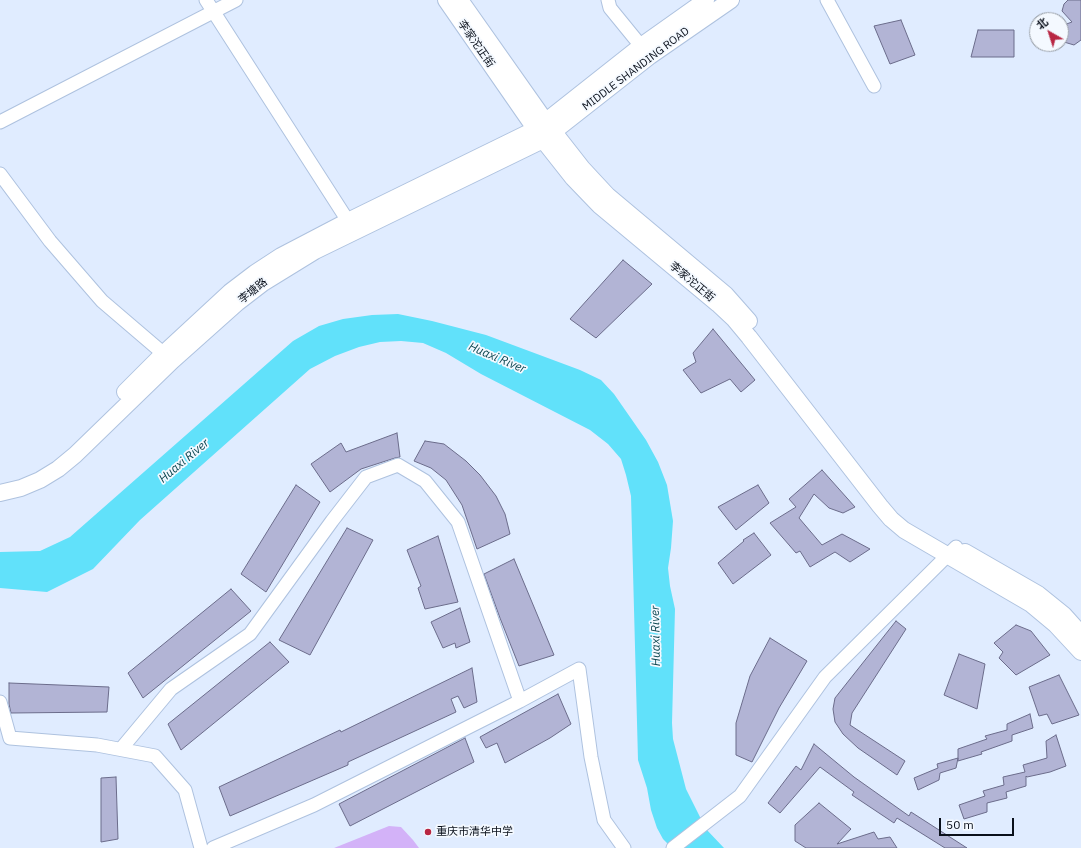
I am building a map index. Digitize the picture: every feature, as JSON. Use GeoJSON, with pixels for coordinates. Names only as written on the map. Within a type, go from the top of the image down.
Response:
{"type":"FeatureCollection","features":[{"type":"Feature","properties":{"kind":"main road","name":"李家沱正街"},"geometry":{"type":"LineString","coordinates":[[446,0],[545,131]]}},
{"type":"Feature","properties":{"kind":"main road","name":"李家沱正街"},"geometry":{"type":"LineString","coordinates":[[460,0],[574,178],[595,201],[734,319],[891,519],[904,530],[952,551]]}},
{"type":"Feature","properties":{"kind":"main road","name":"MIDDLE SHANDING ROAD"},"geometry":{"type":"LineString","coordinates":[[545,131],[642,46],[706,0]]}},
{"type":"Feature","properties":{"kind":"main road","name":"MIDDLE SHANDING ROAD"},"geometry":{"type":"LineString","coordinates":[[545,131],[731,0]]}},
{"type":"Feature","properties":{"kind":"main road","name":"李塘路"},"geometry":{"type":"LineString","coordinates":[[0,493],[21,488],[40,480],[58,469],[75,455],[230,292],[255,273],[281,256],[348,221],[545,131]]}},
{"type":"Feature","properties":{"kind":"main road","name":"李塘路"},"geometry":{"type":"LineString","coordinates":[[0,483],[35,471],[53,461],[168,357],[263,283],[286,268],[315,251],[545,131]]}},
{"type":"Feature","properties":{"kind":"main road"},"geometry":{"type":"LineString","coordinates":[[952,551],[1038,594],[1064,615],[1081,634]]}},
{"type":"Feature","properties":{"kind":"main road"},"geometry":{"type":"LineString","coordinates":[[952,551],[1030,604],[1055,624],[1081,652]]}},
{"type":"Feature","properties":{"kind":"street"},"geometry":{"type":"LineString","coordinates":[[206,0],[348,221]]}},
{"type":"Feature","properties":{"kind":"street"},"geometry":{"type":"LineString","coordinates":[[0,122],[236,0]]}},
{"type":"Feature","properties":{"kind":"street"},"geometry":{"type":"LineString","coordinates":[[608,0],[610,8],[642,46]]}},
{"type":"Feature","properties":{"kind":"street"},"geometry":{"type":"LineString","coordinates":[[827,0],[874,86]]}},
{"type":"Feature","properties":{"kind":"street"},"geometry":{"type":"LineString","coordinates":[[0,174],[50,241],[102,301],[168,357]]}},
{"type":"Feature","properties":{"kind":"street"},"geometry":{"type":"LineString","coordinates":[[121,749],[171,689],[250,634],[366,477],[398,465],[425,482],[458,522],[520,701]]}},
{"type":"Feature","properties":{"kind":"street"},"geometry":{"type":"LineString","coordinates":[[674,848],[740,796],[825,677],[952,551]]}},
{"type":"Feature","properties":{"kind":"street"},"geometry":{"type":"LineString","coordinates":[[213,848],[314,805],[520,701],[579,669],[591,757],[604,820],[624,848]]}},
{"type":"Feature","properties":{"kind":"street"},"geometry":{"type":"LineString","coordinates":[[0,702],[10,738],[97,745],[155,756],[186,790],[201,848]]}},
{"type":"Feature","properties":{"kind":"shaded area"},"geometry":{"type":"Polygon","coordinates":[[[389,826],[401,827],[419,848],[334,848],[389,826]]]}},
{"type":"Feature","properties":{"kind":"water","name":"Huaxi River"},"geometry":{"type":"Polygon","coordinates":[[[398,314],[486,335],[580,370],[601,380],[614,394],[646,440],[658,462],[667,485],[673,521],[668,568],[675,609],[672,723],[673,739],[686,789],[706,829],[724,848],[672,848],[663,839],[657,828],[651,810],[647,788],[638,760],[631,496],[621,459],[608,444],[590,430],[481,374],[446,353],[423,343],[401,341],[380,342],[359,347],[335,356],[310,369],[140,520],[93,569],[47,592],[0,588],[0,552],[40,551],[70,537],[293,341],[319,326],[343,319],[372,315],[398,314]]]}},
{"type":"Feature","properties":{"kind":"building"},"geometry":{"type":"Polygon","coordinates":[[[1068,0],[1081,0],[1081,40],[1074,45],[1069,44],[1069,23],[1072,22],[1069,19],[1069,12],[1062,11],[1064,4],[1068,0]]]}},
{"type":"Feature","properties":{"kind":"building"},"geometry":{"type":"Polygon","coordinates":[[[901,20],[915,55],[890,64],[874,26],[901,20]]]}},
{"type":"Feature","properties":{"kind":"building"},"geometry":{"type":"Polygon","coordinates":[[[978,30],[1014,30],[1014,57],[971,57],[978,30]]]}},
{"type":"Feature","properties":{"kind":"building"},"geometry":{"type":"Polygon","coordinates":[[[623,260],[652,284],[596,338],[570,319],[623,260]]]}},
{"type":"Feature","properties":{"kind":"building"},"geometry":{"type":"Polygon","coordinates":[[[713,329],[755,380],[741,392],[730,379],[701,393],[683,370],[696,362],[693,353],[713,329]]]}},
{"type":"Feature","properties":{"kind":"building"},"geometry":{"type":"Polygon","coordinates":[[[397,433],[400,457],[361,469],[330,492],[311,464],[341,443],[346,452],[397,433]]]}},
{"type":"Feature","properties":{"kind":"building"},"geometry":{"type":"Polygon","coordinates":[[[425,441],[444,444],[466,461],[480,475],[496,496],[505,514],[510,534],[477,549],[462,505],[446,480],[431,468],[414,461],[425,441]]]}},
{"type":"Feature","properties":{"kind":"building"},"geometry":{"type":"Polygon","coordinates":[[[822,470],[855,507],[843,513],[829,508],[814,494],[799,518],[822,545],[842,534],[870,549],[850,562],[835,552],[810,567],[800,551],[796,553],[770,523],[796,507],[789,499],[822,470]]]}},
{"type":"Feature","properties":{"kind":"building"},"geometry":{"type":"Polygon","coordinates":[[[296,485],[320,502],[266,592],[241,574],[296,485]]]}},
{"type":"Feature","properties":{"kind":"building"},"geometry":{"type":"Polygon","coordinates":[[[758,485],[769,503],[736,530],[718,507],[758,485]]]}},
{"type":"Feature","properties":{"kind":"building"},"geometry":{"type":"Polygon","coordinates":[[[347,528],[373,540],[310,655],[279,640],[347,528]]]}},
{"type":"Feature","properties":{"kind":"building"},"geometry":{"type":"Polygon","coordinates":[[[754,533],[771,555],[733,584],[718,563],[744,541],[743,540],[754,533]]]}},
{"type":"Feature","properties":{"kind":"building"},"geometry":{"type":"Polygon","coordinates":[[[438,536],[458,602],[425,609],[418,588],[421,586],[407,550],[438,536]]]}},
{"type":"Feature","properties":{"kind":"building"},"geometry":{"type":"Polygon","coordinates":[[[514,559],[554,655],[519,666],[484,574],[514,559]]]}},
{"type":"Feature","properties":{"kind":"building"},"geometry":{"type":"Polygon","coordinates":[[[231,589],[251,611],[143,698],[128,673],[231,589]]]}},
{"type":"Feature","properties":{"kind":"building"},"geometry":{"type":"Polygon","coordinates":[[[460,608],[470,642],[456,648],[455,643],[443,648],[431,622],[460,608]]]}},
{"type":"Feature","properties":{"kind":"building"},"geometry":{"type":"Polygon","coordinates":[[[896,621],[906,629],[852,713],[850,725],[905,761],[897,775],[858,748],[843,734],[835,722],[833,709],[835,698],[896,621]]]}},
{"type":"Feature","properties":{"kind":"building"},"geometry":{"type":"Polygon","coordinates":[[[1016,625],[1031,631],[1050,655],[1016,675],[999,658],[1003,652],[994,643],[1016,625]]]}},
{"type":"Feature","properties":{"kind":"building"},"geometry":{"type":"Polygon","coordinates":[[[770,638],[807,661],[779,708],[752,762],[736,755],[736,723],[750,676],[770,638]]]}},
{"type":"Feature","properties":{"kind":"building"},"geometry":{"type":"Polygon","coordinates":[[[270,642],[289,662],[181,750],[168,724],[270,642]]]}},
{"type":"Feature","properties":{"kind":"building"},"geometry":{"type":"Polygon","coordinates":[[[959,654],[985,664],[977,709],[944,695],[959,654]]]}},
{"type":"Feature","properties":{"kind":"building"},"geometry":{"type":"Polygon","coordinates":[[[472,668],[477,702],[464,708],[458,696],[451,699],[456,712],[348,762],[348,765],[230,816],[219,787],[340,730],[341,732],[472,668]]]}},
{"type":"Feature","properties":{"kind":"building"},"geometry":{"type":"Polygon","coordinates":[[[1059,675],[1079,715],[1052,724],[1047,714],[1039,716],[1029,687],[1059,675]]]}},
{"type":"Feature","properties":{"kind":"building"},"geometry":{"type":"Polygon","coordinates":[[[9,683],[109,687],[107,712],[11,713],[9,704],[9,683]]]}},
{"type":"Feature","properties":{"kind":"building"},"geometry":{"type":"Polygon","coordinates":[[[558,694],[571,724],[550,738],[505,763],[497,743],[486,748],[480,737],[558,694]]]}},
{"type":"Feature","properties":{"kind":"building"},"geometry":{"type":"Polygon","coordinates":[[[1030,714],[1033,728],[1012,735],[1012,741],[981,752],[982,754],[958,761],[958,749],[987,739],[985,736],[1007,730],[1007,724],[1030,714]]]}},
{"type":"Feature","properties":{"kind":"building"},"geometry":{"type":"Polygon","coordinates":[[[1056,735],[1066,766],[1050,772],[1026,776],[1026,786],[1006,792],[1007,798],[987,803],[987,812],[964,819],[959,805],[985,796],[983,791],[1004,785],[1003,777],[1025,772],[1023,765],[1047,758],[1046,741],[1056,735]]]}},
{"type":"Feature","properties":{"kind":"building"},"geometry":{"type":"Polygon","coordinates":[[[465,738],[474,762],[350,826],[339,804],[465,738]]]}},
{"type":"Feature","properties":{"kind":"building"},"geometry":{"type":"Polygon","coordinates":[[[814,744],[854,777],[909,816],[911,812],[967,848],[945,848],[897,818],[894,823],[852,795],[854,792],[820,767],[780,813],[768,803],[796,766],[801,770],[814,744]]]}},
{"type":"Feature","properties":{"kind":"building"},"geometry":{"type":"Polygon","coordinates":[[[958,758],[956,768],[940,773],[939,780],[918,790],[914,778],[938,768],[937,764],[958,758]]]}},
{"type":"Feature","properties":{"kind":"building"},"geometry":{"type":"Polygon","coordinates":[[[116,777],[118,839],[101,842],[101,778],[116,777]]]}},
{"type":"Feature","properties":{"kind":"building"},"geometry":{"type":"Polygon","coordinates":[[[819,803],[851,829],[837,844],[874,832],[878,839],[890,837],[897,848],[806,848],[795,841],[795,825],[819,803]]]}},
{"type":"Feature","properties":{"kind":"place","name":"重庆市清华中学"},"geometry":{"type":"Point","coordinates":[428,832]}}]}
